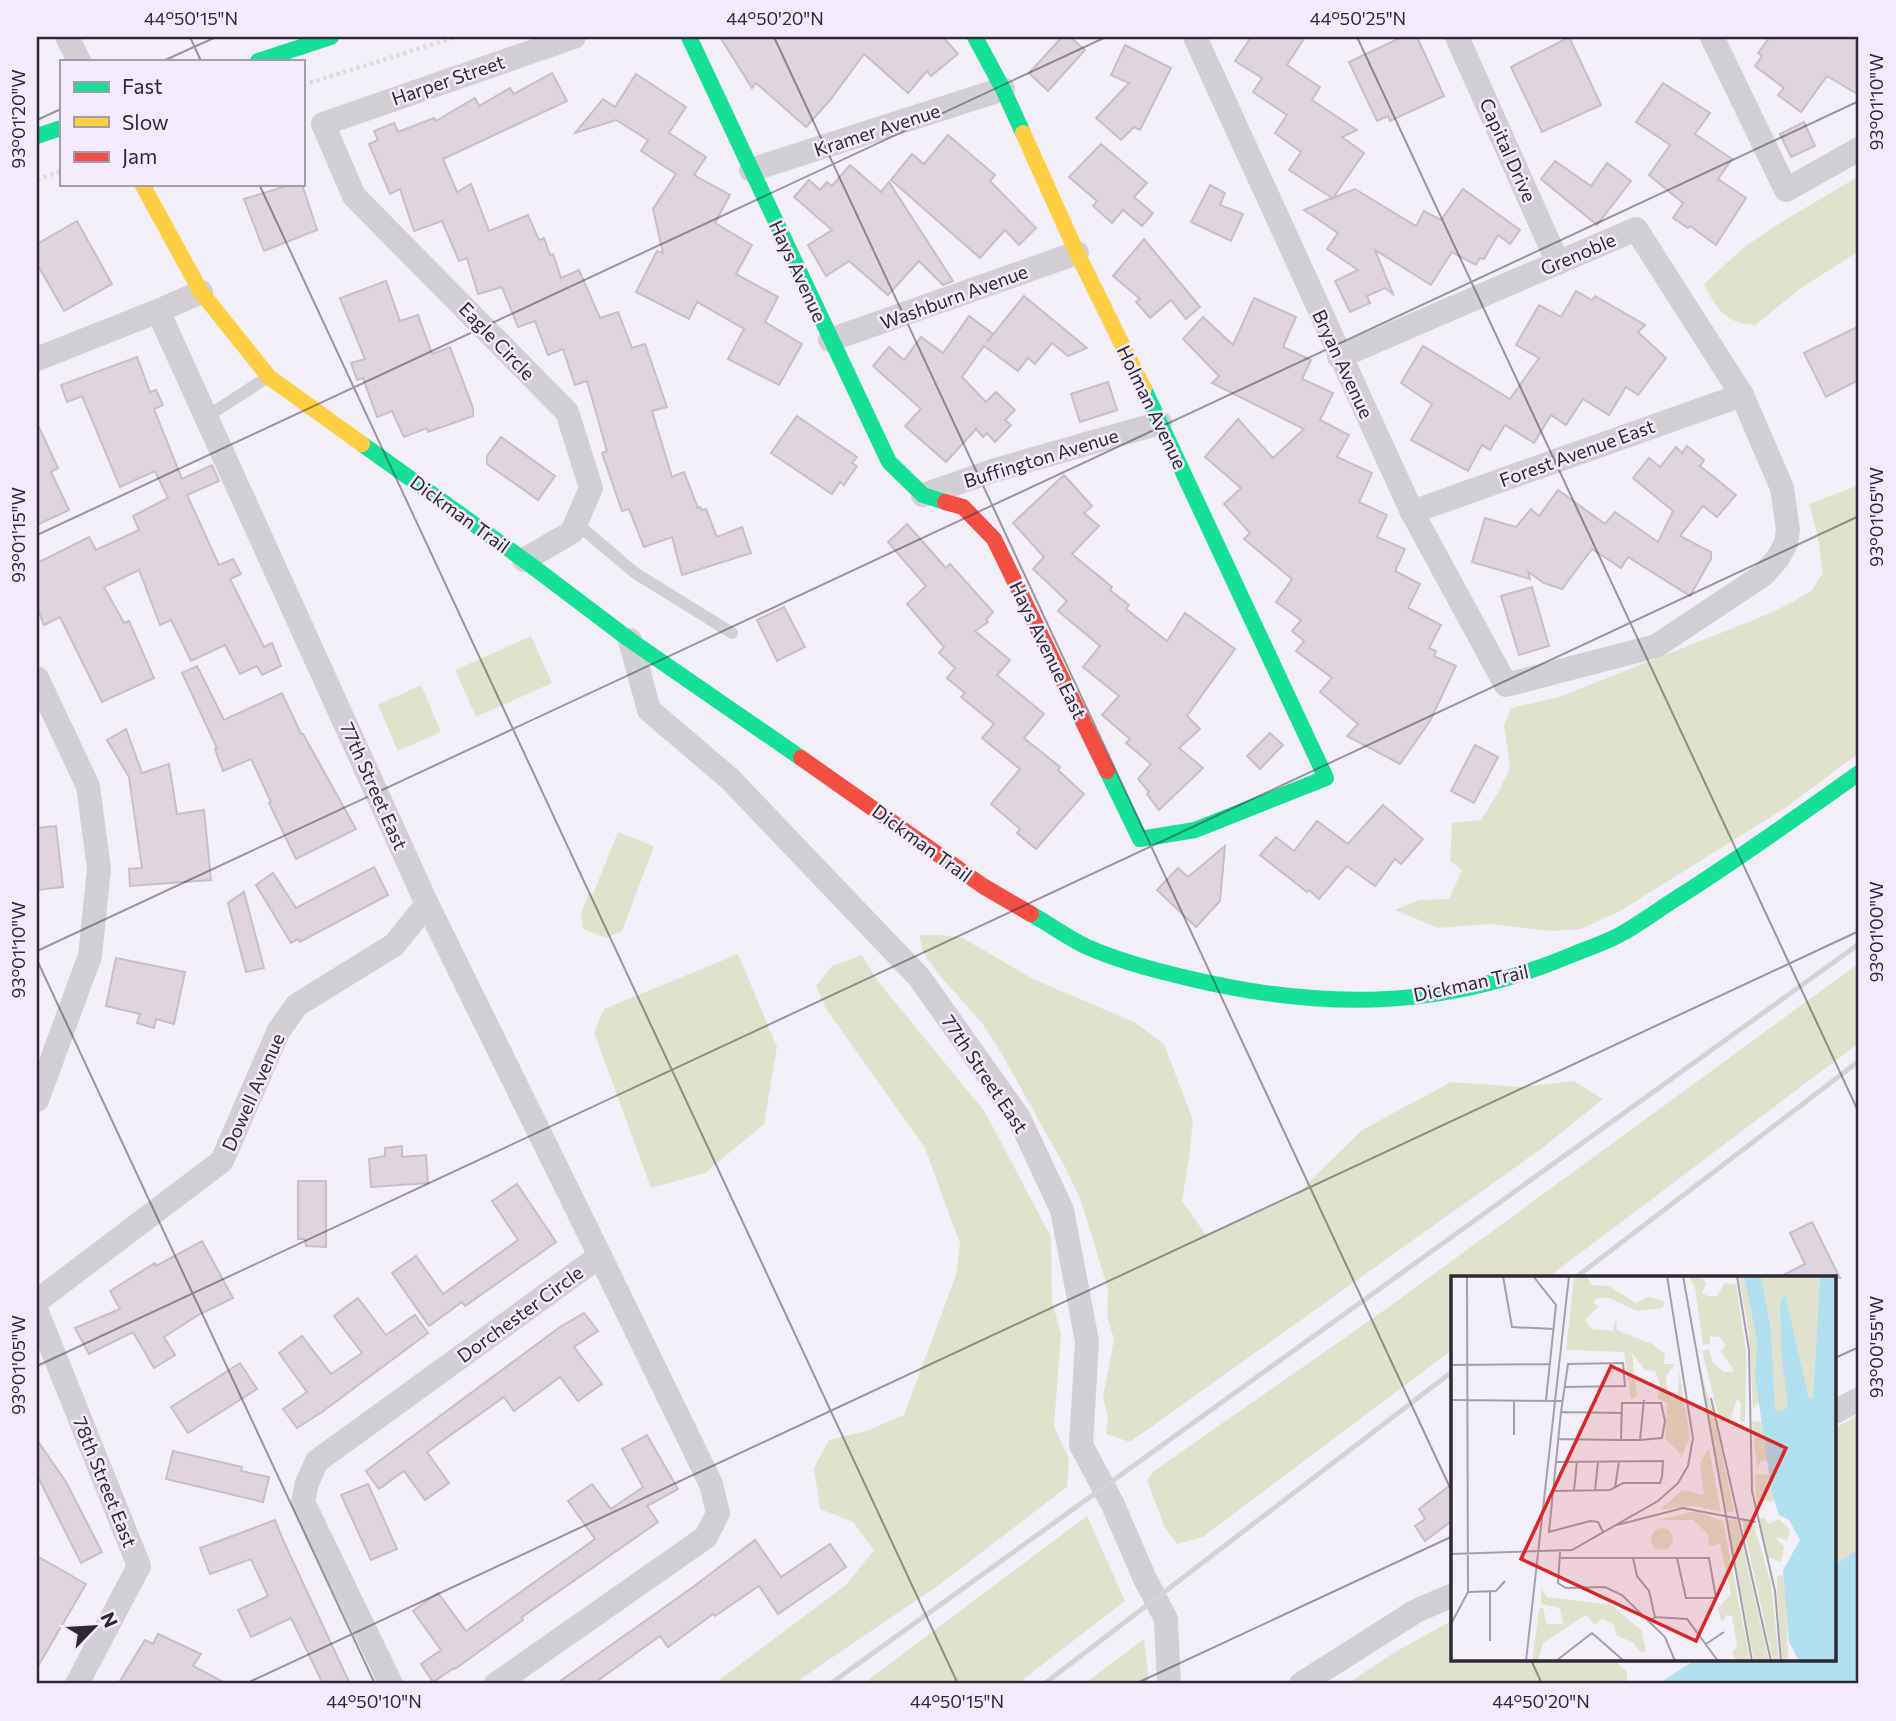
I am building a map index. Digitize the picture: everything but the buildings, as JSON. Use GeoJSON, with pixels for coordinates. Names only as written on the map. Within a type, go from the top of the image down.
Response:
{"type":"FeatureCollection","features":[{"type":"Feature","properties":{"kind":"street"},"geometry":{"type":"LineString","coordinates":[[67,37],[78,60]]}},
{"type":"Feature","properties":{"kind":"street"},"geometry":{"type":"LineString","coordinates":[[261,60],[331,37]]}},
{"type":"Feature","properties":{"kind":"street","name":"Harper Street"},"geometry":{"type":"LineString","coordinates":[[323,124],[574,37]]}},
{"type":"Feature","properties":{"kind":"street","name":"Hays Avenue"},"geometry":{"type":"LineString","coordinates":[[689,37],[889,463],[923,495]]}},
{"type":"Feature","properties":{"kind":"street","name":"Holman Avenue"},"geometry":{"type":"LineString","coordinates":[[975,37],[1003,89],[1077,253],[1160,423],[1326,778],[1195,830],[1140,839]]}},
{"type":"Feature","properties":{"kind":"street","name":"Bryan Avenue"},"geometry":{"type":"LineString","coordinates":[[1195,37],[1412,512],[1506,685],[1656,646],[1763,575],[1778,558],[1786,543],[1788,530],[1782,488],[1742,395]]}},
{"type":"Feature","properties":{"kind":"street","name":"Capital Drive"},"geometry":{"type":"LineString","coordinates":[[1457,37],[1558,263]]}},
{"type":"Feature","properties":{"kind":"street"},"geometry":{"type":"LineString","coordinates":[[1712,37],[1786,190],[1859,149]]}},
{"type":"Feature","properties":{"kind":"street","name":"Kramer Avenue"},"geometry":{"type":"LineString","coordinates":[[751,170],[1003,89]]}},
{"type":"Feature","properties":{"kind":"street","name":"Eagle Circle"},"geometry":{"type":"LineString","coordinates":[[323,124],[354,196],[567,412],[591,488],[572,532],[524,560]]}},
{"type":"Feature","properties":{"kind":"street"},"geometry":{"type":"LineString","coordinates":[[37,136],[60,128]]}},
{"type":"Feature","properties":{"kind":"street","name":"Dickman Trail"},"geometry":{"type":"LineString","coordinates":[[143,186],[201,292],[268,377],[524,560],[630,640],[983,886],[1084,945],[1153,970],[1235,989],[1285,997],[1377,1001],[1434,994],[1496,981],[1538,969],[1621,934],[1731,863],[1859,773]]}},
{"type":"Feature","properties":{"kind":"street","name":"Grenoble"},"geometry":{"type":"LineString","coordinates":[[1339,357],[1636,229],[1742,395]]}},
{"type":"Feature","properties":{"kind":"street","name":"Washburn Avenue"},"geometry":{"type":"LineString","coordinates":[[830,340],[1077,253]]}},
{"type":"Feature","properties":{"kind":"street"},"geometry":{"type":"LineString","coordinates":[[37,359],[201,292]]}},
{"type":"Feature","properties":{"kind":"street","name":"77th Street East"},"geometry":{"type":"LineString","coordinates":[[158,311],[428,904],[600,1256]]}},
{"type":"Feature","properties":{"kind":"street","name":"Forest Avenue East"},"geometry":{"type":"LineString","coordinates":[[1412,512],[1742,395]]}},
{"type":"Feature","properties":{"kind":"street","name":"Buffington Avenue"},"geometry":{"type":"LineString","coordinates":[[923,495],[995,470],[1160,423]]}},
{"type":"Feature","properties":{"kind":"street","name":"Hays Avenue East"},"geometry":{"type":"LineString","coordinates":[[923,495],[964,507],[994,539],[1140,839]]}},
{"type":"Feature","properties":{"kind":"street","name":"77th Street East"},"geometry":{"type":"LineString","coordinates":[[630,640],[649,710],[730,779],[919,976],[1019,1118],[1062,1210],[1087,1341],[1081,1446],[1113,1505],[1145,1579],[1166,1619],[1169,1684]]}},
{"type":"Feature","properties":{"kind":"street"},"geometry":{"type":"LineString","coordinates":[[37,678],[88,786],[99,869],[90,956],[37,1100]]}},
{"type":"Feature","properties":{"kind":"street","name":"Dowell Avenue"},"geometry":{"type":"LineString","coordinates":[[37,1301],[222,1161],[279,1030],[297,1005],[394,945],[428,904]]}},
{"type":"Feature","properties":{"kind":"street","name":"Dorchester Circle"},"geometry":{"type":"LineString","coordinates":[[391,1684],[303,1502],[307,1483],[317,1461],[600,1256],[711,1484],[718,1513],[706,1537],[496,1684]]}},
{"type":"Feature","properties":{"kind":"street","name":"78th Street East"},"geometry":{"type":"LineString","coordinates":[[37,1312],[139,1566],[77,1684]]}},
{"type":"Feature","properties":{"kind":"street"},"geometry":{"type":"LineString","coordinates":[[1836,1411],[1859,1399]]}},
{"type":"Feature","properties":{"kind":"street"},"geometry":{"type":"LineString","coordinates":[[1301,1684],[1416,1611],[1451,1596]]}},
{"type":"Feature","properties":{"kind":"lane"},"geometry":{"type":"LineString","coordinates":[[206,417],[268,377]]}},
{"type":"Feature","properties":{"kind":"lane"},"geometry":{"type":"LineString","coordinates":[[576,523],[635,573],[732,633]]}},
{"type":"Feature","properties":{"kind":"path"},"geometry":{"type":"LineString","coordinates":[[304,85],[456,37]]}},
{"type":"Feature","properties":{"kind":"path"},"geometry":{"type":"LineString","coordinates":[[37,180],[60,172]]}},
{"type":"Feature","properties":{"kind":"green space"},"geometry":{"type":"Polygon","coordinates":[[[1859,176],[1859,251],[1801,288],[1755,325],[1736,321],[1723,313],[1704,284],[1743,248],[1859,176]]]}},
{"type":"Feature","properties":{"kind":"green space"},"geometry":{"type":"Polygon","coordinates":[[[1859,485],[1859,753],[1785,808],[1622,910],[1581,929],[1552,931],[1489,924],[1438,928],[1395,910],[1419,900],[1449,899],[1462,870],[1450,861],[1452,823],[1481,820],[1500,789],[1510,768],[1504,725],[1511,708],[1559,697],[1756,619],[1811,591],[1823,573],[1809,504],[1859,485]]]}},
{"type":"Feature","properties":{"kind":"green space"},"geometry":{"type":"Polygon","coordinates":[[[531,636],[552,683],[476,717],[455,670],[531,636]]]}},
{"type":"Feature","properties":{"kind":"green space"},"geometry":{"type":"Polygon","coordinates":[[[421,685],[441,732],[398,751],[378,705],[421,685]]]}},
{"type":"Feature","properties":{"kind":"green space"},"geometry":{"type":"Polygon","coordinates":[[[618,832],[654,846],[622,931],[606,938],[583,929],[581,914],[589,893],[593,894],[618,832]]]}},
{"type":"Feature","properties":{"kind":"green space"},"geometry":{"type":"Polygon","coordinates":[[[919,935],[963,938],[1033,979],[1134,1022],[1164,1044],[1193,1120],[1182,1201],[1206,1235],[1294,1197],[1362,1130],[1451,1082],[1522,1087],[1574,1081],[1603,1099],[1541,1149],[1130,1442],[1106,1434],[1108,1417],[1103,1397],[1114,1339],[1107,1316],[1108,1289],[1081,1201],[1000,1051],[982,1023],[924,954],[919,935]]]}},
{"type":"Feature","properties":{"kind":"green space"},"geometry":{"type":"Polygon","coordinates":[[[738,954],[777,1047],[764,1124],[705,1173],[651,1188],[594,1032],[604,1009],[738,954]]]}},
{"type":"Feature","properties":{"kind":"green space"},"geometry":{"type":"Polygon","coordinates":[[[862,955],[877,980],[985,1112],[1051,1237],[1052,1301],[1061,1334],[1054,1427],[1069,1458],[1067,1487],[939,1585],[793,1684],[714,1684],[846,1585],[874,1550],[853,1522],[820,1509],[814,1468],[829,1440],[866,1431],[904,1415],[956,1275],[960,1244],[925,1148],[825,1007],[816,986],[832,966],[862,955]]]}},
{"type":"Feature","properties":{"kind":"green space"},"geometry":{"type":"Polygon","coordinates":[[[1859,963],[1859,1043],[1550,1276],[1451,1276],[1451,1351],[1203,1537],[1177,1544],[1165,1528],[1147,1480],[1154,1471],[1386,1309],[1859,963]]]}},
{"type":"Feature","properties":{"kind":"green space"},"geometry":{"type":"Polygon","coordinates":[[[1859,1415],[1859,1548],[1836,1564],[1836,1427],[1859,1415]]]}},
{"type":"Feature","properties":{"kind":"green space"},"geometry":{"type":"Polygon","coordinates":[[[1087,1516],[1125,1601],[1017,1684],[863,1684],[1087,1516]]]}},
{"type":"Feature","properties":{"kind":"green space"},"geometry":{"type":"Polygon","coordinates":[[[1451,1621],[1451,1662],[1616,1662],[1627,1672],[1627,1684],[1347,1684],[1395,1652],[1451,1621]]]}},
{"type":"Feature","properties":{"kind":"green space"},"geometry":{"type":"Polygon","coordinates":[[[1144,1639],[1149,1684],[1084,1684],[1144,1639]]]}},
{"type":"Feature","properties":{"kind":"water"},"geometry":{"type":"Polygon","coordinates":[[[1859,1548],[1859,1684],[1658,1684],[1692,1662],[1836,1662],[1836,1564],[1859,1548]]]}},
{"type":"Feature","properties":{"kind":"railway"},"geometry":{"type":"LineString","coordinates":[[830,1684],[1859,944]]}},
{"type":"Feature","properties":{"kind":"railway"},"geometry":{"type":"LineString","coordinates":[[1578,1276],[1859,1061]]}},
{"type":"Feature","properties":{"kind":"railway"},"geometry":{"type":"LineString","coordinates":[[1044,1684],[1451,1373]]}},
{"type":"Feature","properties":{"kind":"traffic: fast"},"geometry":{"type":"LineString","coordinates":[[261,60],[331,37]]}},
{"type":"Feature","properties":{"kind":"traffic: fast"},"geometry":{"type":"LineString","coordinates":[[689,37],[889,462],[923,495],[945,502]]}},
{"type":"Feature","properties":{"kind":"traffic: fast"},"geometry":{"type":"LineString","coordinates":[[975,37],[1023,133]]}},
{"type":"Feature","properties":{"kind":"traffic: fast"},"geometry":{"type":"LineString","coordinates":[[37,136],[60,128]]}},
{"type":"Feature","properties":{"kind":"traffic: fast"},"geometry":{"type":"LineString","coordinates":[[1107,771],[1140,839],[1195,830],[1326,778],[1144,389]]}},
{"type":"Feature","properties":{"kind":"traffic: fast"},"geometry":{"type":"LineString","coordinates":[[362,444],[630,640],[801,758]]}},
{"type":"Feature","properties":{"kind":"traffic: fast"},"geometry":{"type":"LineString","coordinates":[[1031,914],[1085,946],[1112,957],[1196,980],[1246,990],[1341,1000],[1434,994],[1527,972],[1617,936],[1725,866],[1859,773]]}},
{"type":"Feature","properties":{"kind":"traffic: slow"},"geometry":{"type":"LineString","coordinates":[[1023,133],[1077,253],[1144,389]]}},
{"type":"Feature","properties":{"kind":"traffic: slow"},"geometry":{"type":"LineString","coordinates":[[143,186],[201,292],[269,377],[362,444]]}},
{"type":"Feature","properties":{"kind":"traffic: jam"},"geometry":{"type":"LineString","coordinates":[[945,502],[963,507],[994,539],[1107,771]]}},
{"type":"Feature","properties":{"kind":"traffic: jam"},"geometry":{"type":"LineString","coordinates":[[801,758],[983,886],[1031,914]]}}]}
